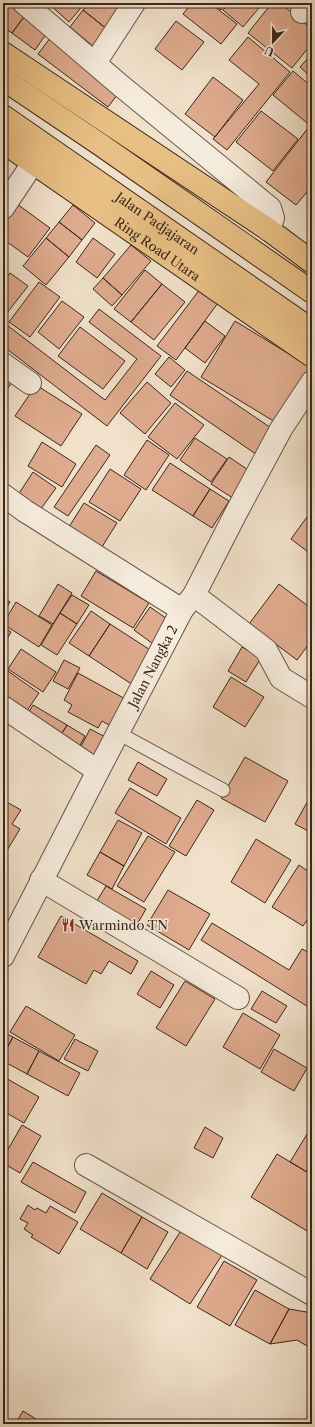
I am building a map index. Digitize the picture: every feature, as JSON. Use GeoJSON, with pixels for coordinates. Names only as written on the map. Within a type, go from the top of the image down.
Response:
{"type":"FeatureCollection","features":[{"type":"Feature","properties":{"kind":"highway"},"geometry":{"type":"LineString","coordinates":[[3,53],[269,230],[312,262]]}},
{"type":"Feature","properties":{"kind":"highway"},"geometry":{"type":"LineString","coordinates":[[3,79],[98,143],[312,292]]}},
{"type":"Feature","properties":{"kind":"highway"},"geometry":{"type":"LineString","coordinates":[[33,136],[50,110]]}},
{"type":"Feature","properties":{"kind":"highway","name":"Jalan Padjajaran"},"geometry":{"type":"LineString","coordinates":[[3,116],[312,330]]}},
{"type":"Feature","properties":{"kind":"highway","name":"Ring Road Utara"},"geometry":{"type":"LineString","coordinates":[[3,142],[312,356]]}},
{"type":"Feature","properties":{"kind":"highway"},"geometry":{"type":"LineString","coordinates":[[80,169],[98,143]]}},
{"type":"Feature","properties":{"kind":"street"},"geometry":{"type":"LineString","coordinates":[[24,3],[270,208],[273,218],[269,230]]}},
{"type":"Feature","properties":{"kind":"street"},"geometry":{"type":"LineString","coordinates":[[95,63],[134,3]]}},
{"type":"Feature","properties":{"kind":"street"},"geometry":{"type":"LineString","coordinates":[[3,208],[33,163]]}},
{"type":"Feature","properties":{"kind":"street"},"geometry":{"type":"LineString","coordinates":[[3,364],[30,383]]}},
{"type":"Feature","properties":{"kind":"street","name":"Jalan Nangka 2"},"geometry":{"type":"LineString","coordinates":[[3,956],[118,733],[281,429],[312,382]]}},
{"type":"Feature","properties":{"kind":"street"},"geometry":{"type":"LineString","coordinates":[[3,495],[25,511],[188,602],[266,650],[281,678],[312,697]]}},
{"type":"Feature","properties":{"kind":"street"},"geometry":{"type":"LineString","coordinates":[[3,708],[98,771]]}},
{"type":"Feature","properties":{"kind":"street"},"geometry":{"type":"LineString","coordinates":[[41,880],[238,998]]}},
{"type":"Feature","properties":{"kind":"street"},"geometry":{"type":"LineString","coordinates":[[86,1165],[312,1294]]}},
{"type":"Feature","properties":{"kind":"lane"},"geometry":{"type":"LineString","coordinates":[[118,733],[223,790]]}},
{"type":"Feature","properties":{"kind":"building"},"geometry":{"type":"Polygon","coordinates":[[[3,3],[12,3],[26,14],[12,33],[3,27],[3,3]]]}},
{"type":"Feature","properties":{"kind":"building"},"geometry":{"type":"Polygon","coordinates":[[[48,3],[85,3],[69,22],[48,3]]]}},
{"type":"Feature","properties":{"kind":"building"},"geometry":{"type":"Polygon","coordinates":[[[89,3],[115,3],[123,10],[108,30],[83,10],[89,3]]]}},
{"type":"Feature","properties":{"kind":"building"},"geometry":{"type":"Polygon","coordinates":[[[192,3],[210,3],[237,24],[221,44],[183,14],[192,3]]]}},
{"type":"Feature","properties":{"kind":"building"},"geometry":{"type":"Polygon","coordinates":[[[212,3],[226,3],[221,10],[212,3]]]}},
{"type":"Feature","properties":{"kind":"building"},"geometry":{"type":"Polygon","coordinates":[[[229,3],[263,3],[243,27],[223,10],[229,3]]]}},
{"type":"Feature","properties":{"kind":"building"},"geometry":{"type":"Polygon","coordinates":[[[272,3],[280,3],[312,29],[312,43],[292,68],[248,33],[272,3]]]}},
{"type":"Feature","properties":{"kind":"building"},"geometry":{"type":"Polygon","coordinates":[[[83,10],[108,30],[94,47],[70,27],[83,10]]]}},
{"type":"Feature","properties":{"kind":"building"},"geometry":{"type":"Polygon","coordinates":[[[26,14],[49,30],[35,50],[12,33],[26,14]]]}},
{"type":"Feature","properties":{"kind":"building"},"geometry":{"type":"Polygon","coordinates":[[[176,21],[204,42],[182,70],[155,49],[176,21]]]}},
{"type":"Feature","properties":{"kind":"building"},"geometry":{"type":"Polygon","coordinates":[[[51,37],[121,90],[108,107],[38,54],[51,37]]]}},
{"type":"Feature","properties":{"kind":"building"},"geometry":{"type":"Polygon","coordinates":[[[248,37],[290,72],[227,150],[213,139],[259,84],[229,60],[248,37]]]}},
{"type":"Feature","properties":{"kind":"building"},"geometry":{"type":"Polygon","coordinates":[[[312,54],[312,78],[300,67],[312,54]]]}},
{"type":"Feature","properties":{"kind":"building"},"geometry":{"type":"Polygon","coordinates":[[[293,71],[312,87],[312,127],[273,95],[293,71]]]}},
{"type":"Feature","properties":{"kind":"building"},"geometry":{"type":"Polygon","coordinates":[[[213,77],[243,100],[215,137],[185,114],[213,77]]]}},
{"type":"Feature","properties":{"kind":"building"},"geometry":{"type":"Polygon","coordinates":[[[261,111],[298,139],[273,171],[236,142],[261,111]]]}},
{"type":"Feature","properties":{"kind":"building"},"geometry":{"type":"Polygon","coordinates":[[[308,128],[312,131],[312,186],[296,205],[266,182],[308,128]]]}},
{"type":"Feature","properties":{"kind":"building"},"geometry":{"type":"Polygon","coordinates":[[[17,204],[50,228],[28,257],[3,239],[3,222],[17,204]]]}},
{"type":"Feature","properties":{"kind":"building"},"geometry":{"type":"Polygon","coordinates":[[[73,205],[95,223],[82,240],[59,222],[73,205]]]}},
{"type":"Feature","properties":{"kind":"building"},"geometry":{"type":"Polygon","coordinates":[[[59,222],[82,240],[69,257],[46,238],[59,222]]]}},
{"type":"Feature","properties":{"kind":"building"},"geometry":{"type":"Polygon","coordinates":[[[46,238],[69,257],[46,285],[23,266],[46,238]]]}},
{"type":"Feature","properties":{"kind":"building"},"geometry":{"type":"Polygon","coordinates":[[[93,238],[115,254],[97,278],[76,262],[93,238]]]}},
{"type":"Feature","properties":{"kind":"building"},"geometry":{"type":"Polygon","coordinates":[[[131,245],[151,261],[122,295],[103,278],[131,245]]]}},
{"type":"Feature","properties":{"kind":"building"},"geometry":{"type":"Polygon","coordinates":[[[145,270],[162,284],[131,322],[114,309],[145,270]]]}},
{"type":"Feature","properties":{"kind":"building"},"geometry":{"type":"Polygon","coordinates":[[[10,273],[28,286],[3,318],[3,282],[10,273]]]}},
{"type":"Feature","properties":{"kind":"building"},"geometry":{"type":"Polygon","coordinates":[[[103,278],[122,295],[112,306],[93,289],[103,278]]]}},
{"type":"Feature","properties":{"kind":"building"},"geometry":{"type":"Polygon","coordinates":[[[39,282],[60,297],[30,337],[9,322],[39,282]]]}},
{"type":"Feature","properties":{"kind":"building"},"geometry":{"type":"Polygon","coordinates":[[[162,284],[185,302],[154,340],[131,322],[162,284]]]}},
{"type":"Feature","properties":{"kind":"building"},"geometry":{"type":"Polygon","coordinates":[[[200,289],[218,303],[176,360],[157,346],[200,289]]]}},
{"type":"Feature","properties":{"kind":"building"},"geometry":{"type":"Polygon","coordinates":[[[62,301],[84,317],[59,349],[38,332],[62,301]]]}},
{"type":"Feature","properties":{"kind":"building"},"geometry":{"type":"Polygon","coordinates":[[[99,309],[161,356],[107,426],[3,346],[3,322],[105,400],[137,359],[89,322],[99,309]]]}},
{"type":"Feature","properties":{"kind":"building"},"geometry":{"type":"Polygon","coordinates":[[[205,321],[225,336],[205,363],[185,348],[205,321]]]}},
{"type":"Feature","properties":{"kind":"building"},"geometry":{"type":"Polygon","coordinates":[[[235,321],[312,368],[312,372],[280,425],[201,377],[235,321]]]}},
{"type":"Feature","properties":{"kind":"building"},"geometry":{"type":"Polygon","coordinates":[[[80,327],[125,361],[103,389],[58,356],[80,327]]]}},
{"type":"Feature","properties":{"kind":"building"},"geometry":{"type":"Polygon","coordinates":[[[169,357],[185,370],[171,387],[155,374],[169,357]]]}},
{"type":"Feature","properties":{"kind":"building"},"geometry":{"type":"Polygon","coordinates":[[[3,371],[14,379],[3,395],[3,371]]]}},
{"type":"Feature","properties":{"kind":"building"},"geometry":{"type":"Polygon","coordinates":[[[187,371],[280,434],[263,459],[170,395],[187,371]]]}},
{"type":"Feature","properties":{"kind":"building"},"geometry":{"type":"Polygon","coordinates":[[[147,382],[171,403],[145,434],[120,413],[147,382]]]}},
{"type":"Feature","properties":{"kind":"building"},"geometry":{"type":"Polygon","coordinates":[[[36,385],[82,414],[61,446],[15,416],[36,385]]]}},
{"type":"Feature","properties":{"kind":"building"},"geometry":{"type":"Polygon","coordinates":[[[175,403],[204,425],[177,459],[148,437],[175,403]]]}},
{"type":"Feature","properties":{"kind":"building"},"geometry":{"type":"Polygon","coordinates":[[[195,438],[227,459],[211,482],[180,460],[195,438]]]}},
{"type":"Feature","properties":{"kind":"building"},"geometry":{"type":"Polygon","coordinates":[[[147,440],[169,455],[146,490],[124,475],[147,440]]]}},
{"type":"Feature","properties":{"kind":"building"},"geometry":{"type":"Polygon","coordinates":[[[42,442],[76,464],[62,487],[28,466],[42,442]]]}},
{"type":"Feature","properties":{"kind":"building"},"geometry":{"type":"Polygon","coordinates":[[[96,445],[110,455],[68,516],[54,507],[96,445]]]}},
{"type":"Feature","properties":{"kind":"building"},"geometry":{"type":"Polygon","coordinates":[[[229,457],[260,478],[242,504],[211,484],[229,457]]]}},
{"type":"Feature","properties":{"kind":"building"},"geometry":{"type":"Polygon","coordinates":[[[170,463],[210,489],[193,516],[152,490],[170,463]]]}},
{"type":"Feature","properties":{"kind":"building"},"geometry":{"type":"Polygon","coordinates":[[[110,469],[141,489],[120,521],[89,502],[110,469]]]}},
{"type":"Feature","properties":{"kind":"building"},"geometry":{"type":"Polygon","coordinates":[[[33,472],[56,488],[40,510],[18,495],[33,472]]]}},
{"type":"Feature","properties":{"kind":"building"},"geometry":{"type":"Polygon","coordinates":[[[210,489],[229,501],[212,528],[193,516],[210,489]]]}},
{"type":"Feature","properties":{"kind":"building"},"geometry":{"type":"Polygon","coordinates":[[[84,503],[117,523],[100,550],[67,530],[84,503]]]}},
{"type":"Feature","properties":{"kind":"building"},"geometry":{"type":"Polygon","coordinates":[[[312,510],[312,555],[291,539],[312,510]]]}},
{"type":"Feature","properties":{"kind":"building"},"geometry":{"type":"Polygon","coordinates":[[[96,571],[149,603],[133,628],[81,596],[96,571]]]}},
{"type":"Feature","properties":{"kind":"building"},"geometry":{"type":"Polygon","coordinates":[[[58,584],[72,593],[53,624],[39,616],[58,584]]]}},
{"type":"Feature","properties":{"kind":"building"},"geometry":{"type":"Polygon","coordinates":[[[279,584],[312,609],[312,640],[297,660],[249,624],[279,584]]]}},
{"type":"Feature","properties":{"kind":"building"},"geometry":{"type":"Polygon","coordinates":[[[72,595],[89,605],[77,624],[60,613],[72,595]]]}},
{"type":"Feature","properties":{"kind":"building"},"geometry":{"type":"Polygon","coordinates":[[[3,598],[10,602],[3,613],[3,598]]]}},
{"type":"Feature","properties":{"kind":"building"},"geometry":{"type":"Polygon","coordinates":[[[16,602],[52,625],[39,647],[3,624],[16,602]]]}},
{"type":"Feature","properties":{"kind":"building"},"geometry":{"type":"Polygon","coordinates":[[[150,607],[173,623],[156,646],[134,630],[150,607]]]}},
{"type":"Feature","properties":{"kind":"building"},"geometry":{"type":"Polygon","coordinates":[[[91,611],[110,624],[89,656],[69,643],[91,611]]]}},
{"type":"Feature","properties":{"kind":"building"},"geometry":{"type":"Polygon","coordinates":[[[60,613],[77,624],[57,655],[41,645],[60,613]]]}},
{"type":"Feature","properties":{"kind":"building"},"geometry":{"type":"Polygon","coordinates":[[[110,624],[158,655],[136,687],[89,656],[110,624]]]}},
{"type":"Feature","properties":{"kind":"building"},"geometry":{"type":"Polygon","coordinates":[[[3,627],[11,632],[3,646],[3,627]]]}},
{"type":"Feature","properties":{"kind":"building"},"geometry":{"type":"Polygon","coordinates":[[[242,647],[261,658],[246,682],[228,671],[242,647]]]}},
{"type":"Feature","properties":{"kind":"building"},"geometry":{"type":"Polygon","coordinates":[[[21,649],[56,672],[43,692],[8,669],[21,649]]]}},
{"type":"Feature","properties":{"kind":"building"},"geometry":{"type":"Polygon","coordinates":[[[64,660],[80,668],[68,689],[53,681],[64,660]]]}},
{"type":"Feature","properties":{"kind":"building"},"geometry":{"type":"Polygon","coordinates":[[[5,669],[39,693],[24,715],[3,701],[3,672],[5,669]]]}},
{"type":"Feature","properties":{"kind":"building"},"geometry":{"type":"Polygon","coordinates":[[[78,673],[129,701],[114,728],[102,721],[98,728],[68,712],[72,705],[64,700],[78,673]]]}},
{"type":"Feature","properties":{"kind":"building"},"geometry":{"type":"Polygon","coordinates":[[[231,677],[264,697],[245,727],[213,707],[231,677]]]}},
{"type":"Feature","properties":{"kind":"building"},"geometry":{"type":"Polygon","coordinates":[[[33,705],[67,725],[59,738],[25,719],[33,705]]]}},
{"type":"Feature","properties":{"kind":"building"},"geometry":{"type":"Polygon","coordinates":[[[67,725],[85,736],[78,749],[59,738],[67,725]]]}},
{"type":"Feature","properties":{"kind":"building"},"geometry":{"type":"Polygon","coordinates":[[[90,729],[111,740],[99,765],[77,754],[90,729]]]}},
{"type":"Feature","properties":{"kind":"building"},"geometry":{"type":"Polygon","coordinates":[[[245,757],[288,781],[265,822],[221,798],[245,757]]]}},
{"type":"Feature","properties":{"kind":"building"},"geometry":{"type":"Polygon","coordinates":[[[138,762],[167,779],[157,796],[128,780],[138,762]]]}},
{"type":"Feature","properties":{"kind":"building"},"geometry":{"type":"Polygon","coordinates":[[[130,788],[181,818],[166,844],[115,813],[130,788]]]}},
{"type":"Feature","properties":{"kind":"building"},"geometry":{"type":"Polygon","coordinates":[[[310,797],[312,798],[312,833],[295,824],[310,797]]]}},
{"type":"Feature","properties":{"kind":"building"},"geometry":{"type":"Polygon","coordinates":[[[3,800],[21,810],[12,824],[20,829],[3,857],[3,800]]]}},
{"type":"Feature","properties":{"kind":"building"},"geometry":{"type":"Polygon","coordinates":[[[197,800],[214,810],[186,856],[169,846],[197,800]]]}},
{"type":"Feature","properties":{"kind":"building"},"geometry":{"type":"Polygon","coordinates":[[[118,820],[142,833],[124,866],[100,852],[118,820]]]}},
{"type":"Feature","properties":{"kind":"building"},"geometry":{"type":"Polygon","coordinates":[[[148,836],[175,852],[144,902],[117,886],[148,836]]]}},
{"type":"Feature","properties":{"kind":"building"},"geometry":{"type":"Polygon","coordinates":[[[256,839],[291,860],[265,903],[231,882],[256,839]]]}},
{"type":"Feature","properties":{"kind":"building"},"geometry":{"type":"Polygon","coordinates":[[[100,852],[124,866],[112,889],[87,875],[100,852]]]}},
{"type":"Feature","properties":{"kind":"building"},"geometry":{"type":"Polygon","coordinates":[[[299,865],[312,874],[312,913],[303,926],[272,907],[299,865]]]}},
{"type":"Feature","properties":{"kind":"building"},"geometry":{"type":"Polygon","coordinates":[[[106,886],[146,909],[132,933],[92,909],[106,886]]]}},
{"type":"Feature","properties":{"kind":"building"},"geometry":{"type":"Polygon","coordinates":[[[168,890],[210,914],[189,950],[147,925],[168,890]]]}},
{"type":"Feature","properties":{"kind":"building"},"geometry":{"type":"Polygon","coordinates":[[[61,916],[138,961],[131,974],[109,961],[101,974],[94,970],[86,984],[38,957],[61,916]]]}},
{"type":"Feature","properties":{"kind":"building"},"geometry":{"type":"Polygon","coordinates":[[[212,923],[289,970],[302,949],[312,954],[312,1005],[310,1008],[201,940],[212,923]]]}},
{"type":"Feature","properties":{"kind":"building"},"geometry":{"type":"Polygon","coordinates":[[[151,971],[174,985],[160,1008],[137,994],[151,971]]]}},
{"type":"Feature","properties":{"kind":"building"},"geometry":{"type":"Polygon","coordinates":[[[185,981],[215,999],[186,1046],[156,1028],[185,981]]]}},
{"type":"Feature","properties":{"kind":"building"},"geometry":{"type":"Polygon","coordinates":[[[262,991],[287,1006],[276,1023],[251,1009],[262,991]]]}},
{"type":"Feature","properties":{"kind":"building"},"geometry":{"type":"Polygon","coordinates":[[[26,1006],[75,1035],[59,1061],[10,1032],[26,1006]]]}},
{"type":"Feature","properties":{"kind":"building"},"geometry":{"type":"Polygon","coordinates":[[[243,1013],[280,1035],[260,1069],[223,1047],[243,1013]]]}},
{"type":"Feature","properties":{"kind":"building"},"geometry":{"type":"Polygon","coordinates":[[[3,1032],[13,1037],[3,1055],[3,1032]]]}},
{"type":"Feature","properties":{"kind":"building"},"geometry":{"type":"Polygon","coordinates":[[[13,1037],[39,1051],[27,1074],[3,1061],[3,1055],[13,1037]]]}},
{"type":"Feature","properties":{"kind":"building"},"geometry":{"type":"Polygon","coordinates":[[[75,1039],[98,1051],[88,1071],[64,1059],[75,1039]]]}},
{"type":"Feature","properties":{"kind":"building"},"geometry":{"type":"Polygon","coordinates":[[[274,1049],[307,1068],[294,1091],[261,1072],[274,1049]]]}},
{"type":"Feature","properties":{"kind":"building"},"geometry":{"type":"Polygon","coordinates":[[[39,1051],[80,1073],[68,1096],[27,1074],[39,1051]]]}},
{"type":"Feature","properties":{"kind":"building"},"geometry":{"type":"Polygon","coordinates":[[[4,1077],[39,1097],[24,1123],[3,1111],[4,1077]]]}},
{"type":"Feature","properties":{"kind":"building"},"geometry":{"type":"Polygon","coordinates":[[[22,1125],[41,1136],[20,1173],[3,1163],[3,1158],[22,1125]]]}},
{"type":"Feature","properties":{"kind":"building"},"geometry":{"type":"Polygon","coordinates":[[[312,1126],[312,1175],[290,1162],[312,1126]]]}},
{"type":"Feature","properties":{"kind":"building"},"geometry":{"type":"Polygon","coordinates":[[[205,1127],[223,1138],[213,1158],[194,1148],[205,1127]]]}},
{"type":"Feature","properties":{"kind":"building"},"geometry":{"type":"Polygon","coordinates":[[[3,1145],[8,1148],[3,1158],[3,1145]]]}},
{"type":"Feature","properties":{"kind":"building"},"geometry":{"type":"Polygon","coordinates":[[[277,1154],[312,1175],[312,1234],[251,1197],[277,1154]]]}},
{"type":"Feature","properties":{"kind":"building"},"geometry":{"type":"Polygon","coordinates":[[[33,1162],[86,1192],[75,1213],[21,1182],[33,1162]]]}},
{"type":"Feature","properties":{"kind":"building"},"geometry":{"type":"Polygon","coordinates":[[[102,1193],[142,1217],[121,1253],[80,1229],[102,1193]]]}},
{"type":"Feature","properties":{"kind":"building"},"geometry":{"type":"Polygon","coordinates":[[[28,1205],[35,1210],[37,1208],[46,1213],[50,1206],[78,1222],[59,1254],[31,1237],[33,1235],[24,1229],[28,1223],[20,1219],[28,1205]]]}},
{"type":"Feature","properties":{"kind":"building"},"geometry":{"type":"Polygon","coordinates":[[[142,1217],[168,1232],[147,1269],[121,1253],[142,1217]]]}},
{"type":"Feature","properties":{"kind":"building"},"geometry":{"type":"Polygon","coordinates":[[[182,1229],[222,1255],[190,1304],[150,1279],[182,1229]]]}},
{"type":"Feature","properties":{"kind":"building"},"geometry":{"type":"Polygon","coordinates":[[[224,1261],[257,1280],[230,1326],[197,1307],[224,1261]]]}},
{"type":"Feature","properties":{"kind":"building"},"geometry":{"type":"Polygon","coordinates":[[[255,1290],[289,1309],[270,1344],[235,1325],[255,1290]]]}},
{"type":"Feature","properties":{"kind":"building"},"geometry":{"type":"Polygon","coordinates":[[[289,1309],[312,1313],[312,1349],[297,1340],[270,1344],[289,1309]]]}},
{"type":"Feature","properties":{"kind":"building"},"geometry":{"type":"Polygon","coordinates":[[[23,1411],[44,1424],[15,1424],[23,1411]]]}},
{"type":"Feature","properties":{"kind":"place","name":"Warmindo TN"},"geometry":{"type":"Point","coordinates":[68,925]}}]}
